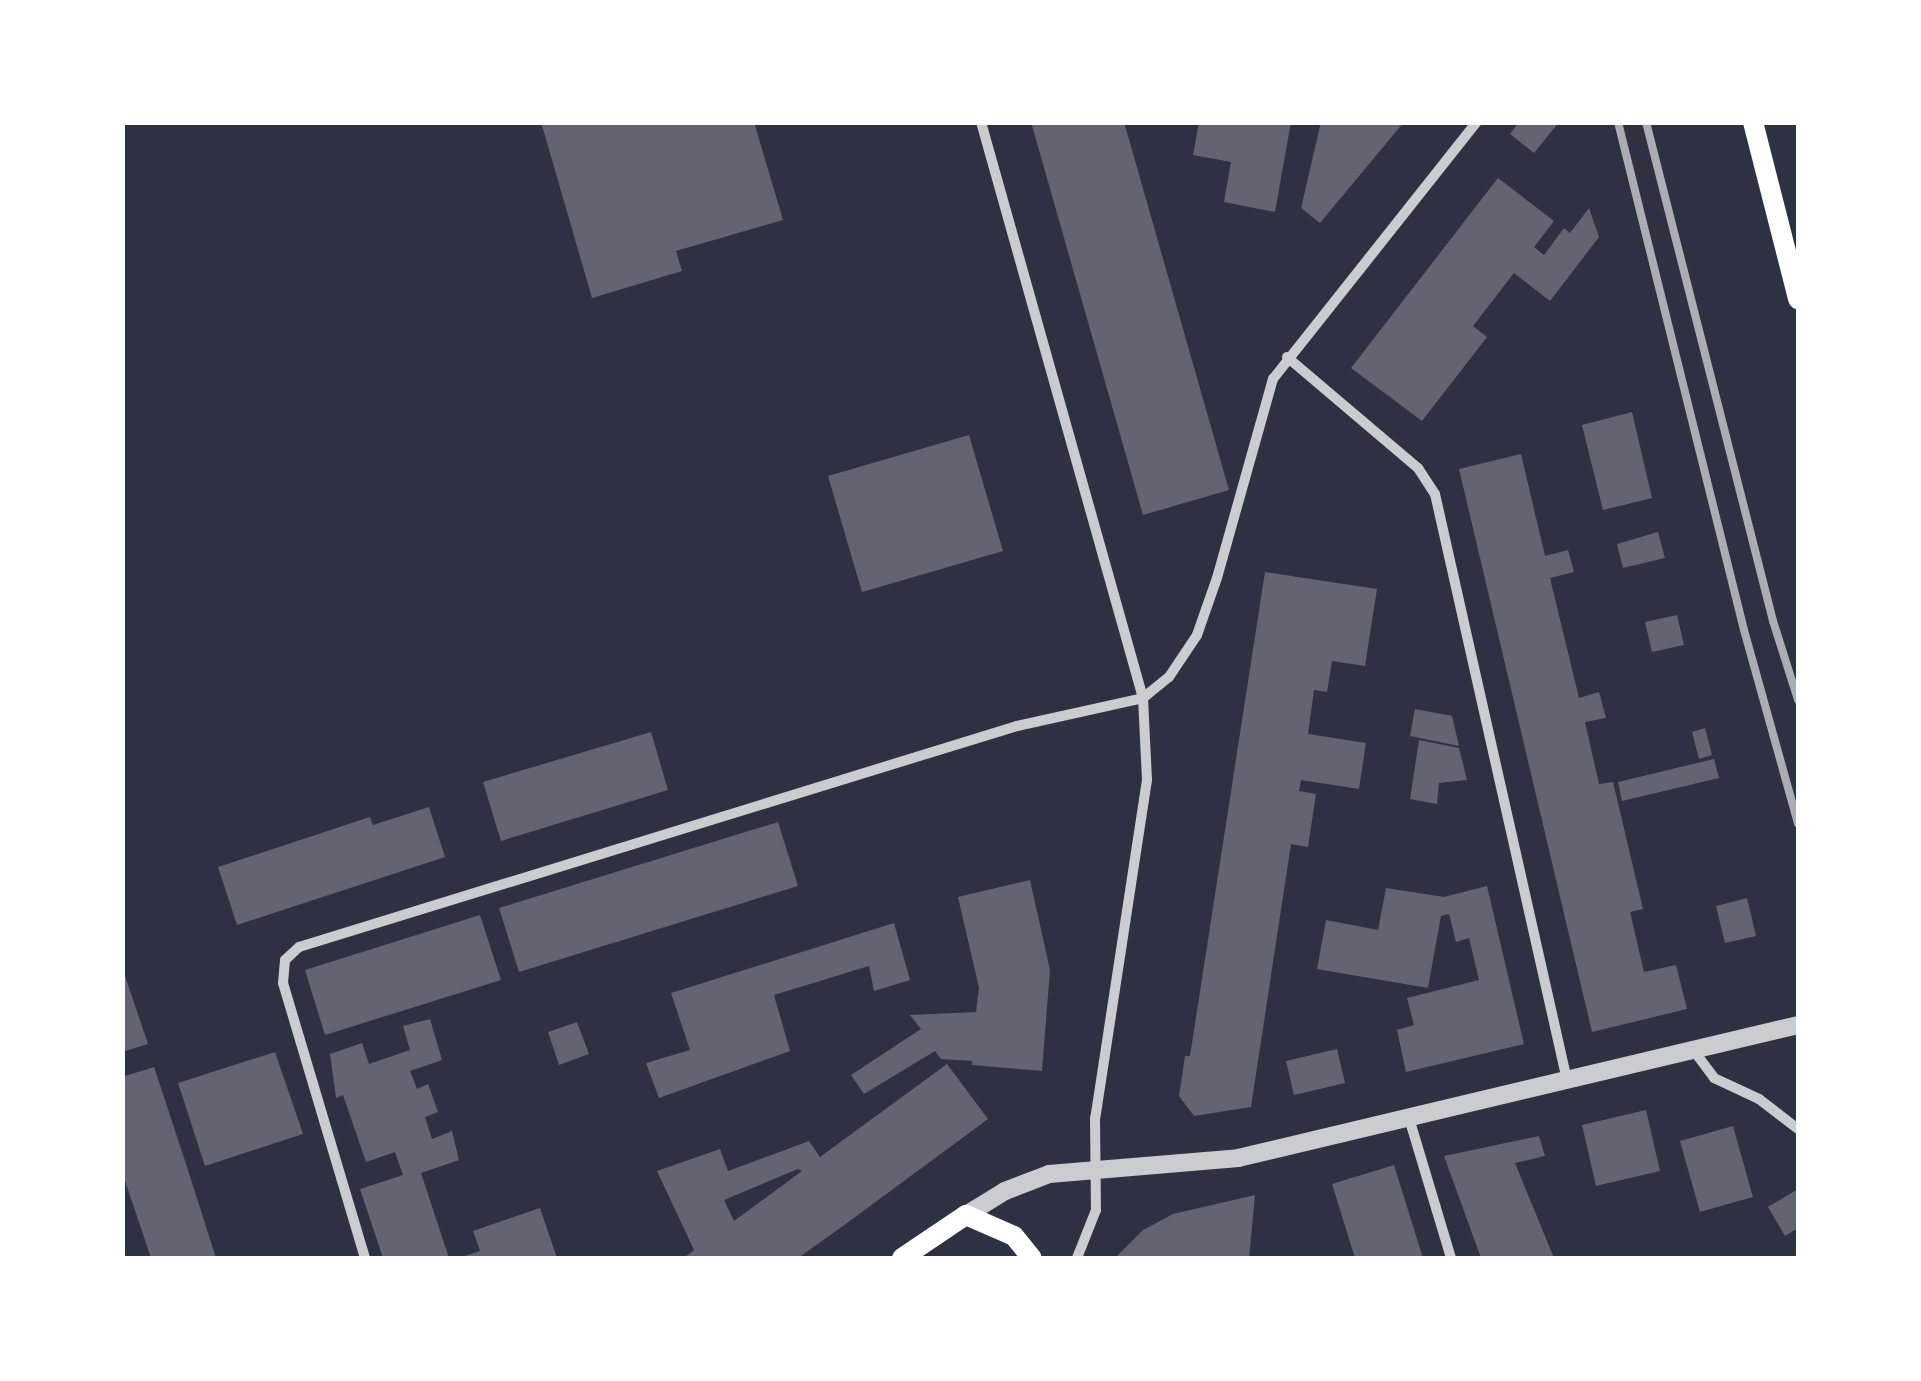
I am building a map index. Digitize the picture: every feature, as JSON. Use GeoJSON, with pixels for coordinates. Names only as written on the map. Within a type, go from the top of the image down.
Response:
{"type":"FeatureCollection","features":[{"type":"Feature","properties":{"kind":"main road"},"geometry":{"type":"LineString","coordinates":[[1752,122],[1798,299]]}},
{"type":"Feature","properties":{"kind":"main road"},"geometry":{"type":"LineString","coordinates":[[902,1258],[966,1215],[1014,1236],[1032,1258]]}},
{"type":"Feature","properties":{"kind":"street"},"geometry":{"type":"LineString","coordinates":[[981,122],[1143,698],[1146,780],[1096,1118],[1096,1210],[1077,1258]]}},
{"type":"Feature","properties":{"kind":"street"},"geometry":{"type":"LineString","coordinates":[[365,1258],[283,983],[285,960],[300,947],[1017,726],[1143,698],[1169,676],[1197,635],[1273,379],[1287,356],[1477,122]]}},
{"type":"Feature","properties":{"kind":"street"},"geometry":{"type":"LineString","coordinates":[[1287,356],[1418,468],[1435,494],[1567,1080]]}},
{"type":"Feature","properties":{"kind":"street"},"geometry":{"type":"LineString","coordinates":[[966,1215],[1005,1190],[1049,1174],[1238,1158],[1798,1025]]}},
{"type":"Feature","properties":{"kind":"street"},"geometry":{"type":"LineString","coordinates":[[1694,1051],[1714,1078],[1760,1100],[1798,1128]]}},
{"type":"Feature","properties":{"kind":"street"},"geometry":{"type":"LineString","coordinates":[[1409,1118],[1420,1167],[1451,1258]]}},
{"type":"Feature","properties":{"kind":"building"},"geometry":{"type":"Polygon","coordinates":[[[541,122],[754,122],[783,220],[676,251],[682,271],[592,298],[541,122]]]}},
{"type":"Feature","properties":{"kind":"building"},"geometry":{"type":"Polygon","coordinates":[[[1031,122],[1124,122],[1229,490],[1143,515],[1031,122]]]}},
{"type":"Feature","properties":{"kind":"building"},"geometry":{"type":"Polygon","coordinates":[[[1199,122],[1291,122],[1275,212],[1224,202],[1231,162],[1193,155],[1199,122]]]}},
{"type":"Feature","properties":{"kind":"building"},"geometry":{"type":"Polygon","coordinates":[[[1321,122],[1404,122],[1320,223],[1301,208],[1321,122]]]}},
{"type":"Feature","properties":{"kind":"building"},"geometry":{"type":"Polygon","coordinates":[[[1519,122],[1559,122],[1534,153],[1510,134],[1519,122]]]}},
{"type":"Feature","properties":{"kind":"building"},"geometry":{"type":"Polygon","coordinates":[[[1498,178],[1554,221],[1534,247],[1544,255],[1564,228],[1570,233],[1589,208],[1599,237],[1550,301],[1514,273],[1473,326],[1487,337],[1422,421],[1351,368],[1498,178]]]}},
{"type":"Feature","properties":{"kind":"building"},"geometry":{"type":"Polygon","coordinates":[[[1632,412],[1652,498],[1603,510],[1582,425],[1632,412]]]}},
{"type":"Feature","properties":{"kind":"building"},"geometry":{"type":"Polygon","coordinates":[[[969,435],[1003,551],[862,592],[828,476],[969,435]]]}},
{"type":"Feature","properties":{"kind":"building"},"geometry":{"type":"Polygon","coordinates":[[[1521,454],[1545,556],[1568,550],[1574,572],[1550,578],[1579,698],[1599,692],[1606,718],[1585,722],[1599,784],[1613,782],[1643,909],[1630,912],[1644,972],[1676,965],[1687,1009],[1592,1032],[1459,469],[1521,454]]]}},
{"type":"Feature","properties":{"kind":"building"},"geometry":{"type":"Polygon","coordinates":[[[1658,532],[1665,558],[1623,568],[1617,544],[1658,532]]]}},
{"type":"Feature","properties":{"kind":"building"},"geometry":{"type":"Polygon","coordinates":[[[1265,572],[1377,589],[1365,666],[1332,661],[1327,692],[1314,690],[1308,734],[1366,743],[1359,789],[1301,780],[1299,791],[1316,794],[1308,847],[1291,844],[1251,1107],[1194,1116],[1179,1096],[1185,1056],[1190,1056],[1265,572]]]}},
{"type":"Feature","properties":{"kind":"building"},"geometry":{"type":"Polygon","coordinates":[[[1677,615],[1684,645],[1652,652],[1645,622],[1677,615]]]}},
{"type":"Feature","properties":{"kind":"building"},"geometry":{"type":"Polygon","coordinates":[[[1415,709],[1452,716],[1459,746],[1410,736],[1415,709]]]}},
{"type":"Feature","properties":{"kind":"building"},"geometry":{"type":"Polygon","coordinates":[[[1705,728],[1712,755],[1699,759],[1692,732],[1705,728]]]}},
{"type":"Feature","properties":{"kind":"building"},"geometry":{"type":"Polygon","coordinates":[[[651,732],[668,790],[501,841],[483,782],[651,732]]]}},
{"type":"Feature","properties":{"kind":"building"},"geometry":{"type":"Polygon","coordinates":[[[1419,740],[1459,748],[1467,780],[1439,783],[1437,804],[1410,799],[1419,740]]]}},
{"type":"Feature","properties":{"kind":"building"},"geometry":{"type":"Polygon","coordinates":[[[1714,759],[1719,778],[1622,801],[1618,782],[1714,759]]]}},
{"type":"Feature","properties":{"kind":"building"},"geometry":{"type":"Polygon","coordinates":[[[429,807],[445,857],[237,925],[218,867],[370,817],[373,825],[429,807]]]}},
{"type":"Feature","properties":{"kind":"building"},"geometry":{"type":"Polygon","coordinates":[[[778,822],[798,886],[519,972],[499,908],[778,822]]]}},
{"type":"Feature","properties":{"kind":"building"},"geometry":{"type":"Polygon","coordinates":[[[1030,880],[1050,970],[1042,1071],[972,1065],[972,1061],[941,1059],[935,1051],[864,1094],[851,1075],[921,1029],[910,1015],[976,1012],[979,988],[958,897],[1030,880]]]}},
{"type":"Feature","properties":{"kind":"building"},"geometry":{"type":"Polygon","coordinates":[[[1487,886],[1524,1044],[1406,1072],[1397,1030],[1414,1025],[1407,998],[1479,980],[1469,938],[1456,942],[1449,914],[1441,916],[1428,988],[1317,969],[1326,920],[1378,930],[1386,888],[1444,897],[1487,886]]]}},
{"type":"Feature","properties":{"kind":"building"},"geometry":{"type":"Polygon","coordinates":[[[1747,898],[1756,936],[1725,943],[1716,906],[1747,898]]]}},
{"type":"Feature","properties":{"kind":"building"},"geometry":{"type":"Polygon","coordinates":[[[480,915],[501,980],[325,1035],[305,970],[480,915]]]}},
{"type":"Feature","properties":{"kind":"building"},"geometry":{"type":"Polygon","coordinates":[[[894,923],[910,980],[874,991],[869,966],[774,995],[790,1051],[659,1098],[646,1063],[690,1050],[671,993],[894,923]]]}},
{"type":"Feature","properties":{"kind":"building"},"geometry":{"type":"Polygon","coordinates":[[[122,967],[148,1044],[122,1052],[122,967]]]}},
{"type":"Feature","properties":{"kind":"building"},"geometry":{"type":"Polygon","coordinates":[[[430,1019],[442,1060],[410,1071],[417,1089],[428,1084],[438,1112],[425,1117],[432,1139],[452,1131],[459,1160],[421,1173],[449,1258],[383,1258],[360,1189],[403,1175],[395,1152],[366,1162],[343,1095],[336,1098],[330,1054],[362,1043],[369,1064],[410,1050],[403,1026],[430,1019]]]}},
{"type":"Feature","properties":{"kind":"building"},"geometry":{"type":"Polygon","coordinates":[[[577,1022],[589,1054],[559,1065],[548,1032],[577,1022]]]}},
{"type":"Feature","properties":{"kind":"building"},"geometry":{"type":"Polygon","coordinates":[[[1337,1049],[1345,1083],[1294,1095],[1286,1061],[1337,1049]]]}},
{"type":"Feature","properties":{"kind":"building"},"geometry":{"type":"Polygon","coordinates":[[[275,1052],[303,1134],[205,1166],[178,1083],[275,1052]]]}},
{"type":"Feature","properties":{"kind":"building"},"geometry":{"type":"Polygon","coordinates":[[[947,1064],[988,1119],[798,1258],[684,1258],[694,1250],[657,1171],[720,1149],[728,1171],[809,1141],[820,1157],[947,1064]],[[798,1169],[724,1200],[734,1221],[802,1171],[798,1169]]]}},
{"type":"Feature","properties":{"kind":"building"},"geometry":{"type":"Polygon","coordinates":[[[154,1067],[216,1258],[151,1258],[122,1172],[122,1077],[154,1067]]]}},
{"type":"Feature","properties":{"kind":"building"},"geometry":{"type":"Polygon","coordinates":[[[1646,1110],[1660,1171],[1596,1186],[1582,1125],[1646,1110]]]}},
{"type":"Feature","properties":{"kind":"building"},"geometry":{"type":"Polygon","coordinates":[[[1733,1126],[1753,1197],[1700,1212],[1680,1141],[1733,1126]]]}},
{"type":"Feature","properties":{"kind":"building"},"geometry":{"type":"Polygon","coordinates":[[[1539,1136],[1545,1156],[1515,1163],[1554,1258],[1481,1258],[1444,1156],[1539,1136]]]}},
{"type":"Feature","properties":{"kind":"building"},"geometry":{"type":"Polygon","coordinates":[[[1394,1165],[1423,1258],[1355,1258],[1332,1184],[1394,1165]]]}},
{"type":"Feature","properties":{"kind":"building"},"geometry":{"type":"Polygon","coordinates":[[[1798,1189],[1798,1228],[1785,1236],[1768,1207],[1798,1189]]]}},
{"type":"Feature","properties":{"kind":"building"},"geometry":{"type":"Polygon","coordinates":[[[1255,1195],[1249,1258],[1115,1258],[1143,1230],[1173,1214],[1255,1195]]]}},
{"type":"Feature","properties":{"kind":"building"},"geometry":{"type":"Polygon","coordinates":[[[540,1208],[557,1258],[459,1258],[480,1251],[473,1231],[540,1208]]]}},
{"type":"Feature","properties":{"kind":"railway"},"geometry":{"type":"LineString","coordinates":[[1618,122],[1744,630],[1798,824]]}},
{"type":"Feature","properties":{"kind":"railway"},"geometry":{"type":"LineString","coordinates":[[1646,122],[1773,621],[1798,700]]}}]}
